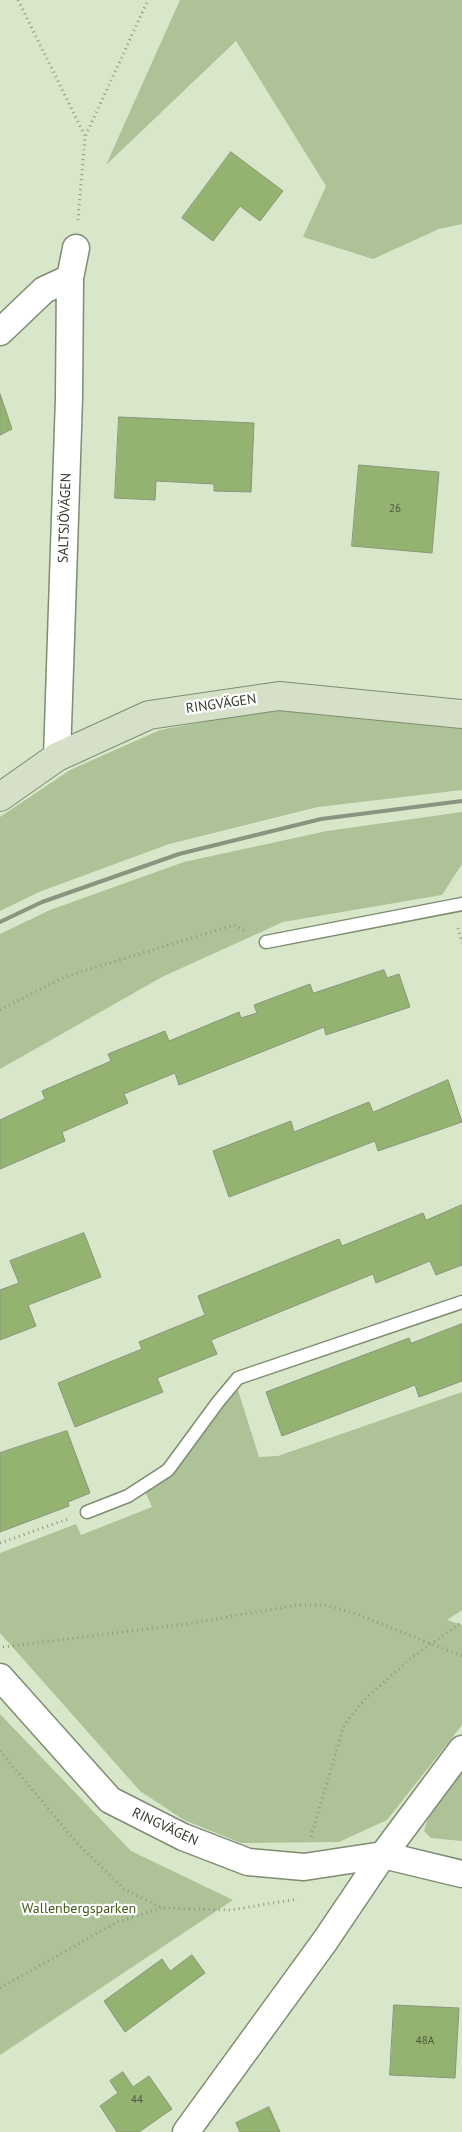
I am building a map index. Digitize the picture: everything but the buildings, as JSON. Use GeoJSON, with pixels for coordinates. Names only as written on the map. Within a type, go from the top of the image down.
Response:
{"type":"FeatureCollection","features":[{"type":"Feature","properties":{"kind":"street","name":"SALTSJÖVÄGEN"},"geometry":{"type":"LineString","coordinates":[[58,757],[69,398],[70,278],[76,248]]}},
{"type":"Feature","properties":{"kind":"street"},"geometry":{"type":"LineString","coordinates":[[0,332],[44,290],[70,278]]}},
{"type":"Feature","properties":{"kind":"street","name":"RINGVÄGEN"},"geometry":{"type":"LineString","coordinates":[[0,797],[58,757],[149,715],[279,696],[462,714]]}},
{"type":"Feature","properties":{"kind":"street","name":"RINGVÄGEN"},"geometry":{"type":"LineString","coordinates":[[0,1677],[110,1800],[183,1837],[248,1862],[304,1867],[383,1855],[462,1874]]}},
{"type":"Feature","properties":{"kind":"street"},"geometry":{"type":"LineString","coordinates":[[186,2132],[325,1940],[383,1855],[462,1749]]}},
{"type":"Feature","properties":{"kind":"lane"},"geometry":{"type":"LineString","coordinates":[[266,942],[462,904]]}},
{"type":"Feature","properties":{"kind":"lane"},"geometry":{"type":"LineString","coordinates":[[87,1512],[128,1496],[168,1470],[238,1378],[462,1302]]}},
{"type":"Feature","properties":{"kind":"path"},"geometry":{"type":"LineString","coordinates":[[18,0],[85,137]]}},
{"type":"Feature","properties":{"kind":"path"},"geometry":{"type":"LineString","coordinates":[[76,248],[85,137],[148,0]]}},
{"type":"Feature","properties":{"kind":"path"},"geometry":{"type":"LineString","coordinates":[[0,1010],[64,978],[234,925],[266,942]]}},
{"type":"Feature","properties":{"kind":"path"},"geometry":{"type":"LineString","coordinates":[[0,1543],[87,1512]]}},
{"type":"Feature","properties":{"kind":"path"},"geometry":{"type":"LineString","coordinates":[[0,1647],[186,1624],[297,1605],[325,1605],[354,1613],[462,1656]]}},
{"type":"Feature","properties":{"kind":"path"},"geometry":{"type":"LineString","coordinates":[[311,1838],[344,1724],[364,1700],[411,1658],[462,1622]]}},
{"type":"Feature","properties":{"kind":"path"},"geometry":{"type":"LineString","coordinates":[[0,1751],[83,1849],[124,1888],[162,1908]]}},
{"type":"Feature","properties":{"kind":"path"},"geometry":{"type":"LineString","coordinates":[[0,1988],[117,1922],[162,1908],[231,1910],[298,1899]]}},
{"type":"Feature","properties":{"kind":"green space"},"geometry":{"type":"Polygon","coordinates":[[[180,0],[462,0],[462,224],[439,229],[373,259],[303,237],[326,186],[236,41],[106,165],[180,0]]]}},
{"type":"Feature","properties":{"kind":"green space"},"geometry":{"type":"Polygon","coordinates":[[[287,710],[462,729],[462,790],[318,807],[169,844],[39,892],[0,911],[0,817],[70,770],[160,730],[229,717],[287,710]]]}},
{"type":"Feature","properties":{"kind":"green space"},"geometry":{"type":"Polygon","coordinates":[[[462,812],[462,864],[442,895],[283,922],[162,977],[0,1069],[0,934],[50,910],[184,862],[327,831],[462,812]]]}},
{"type":"Feature","properties":{"kind":"green space"},"geometry":{"type":"Polygon","coordinates":[[[237,1387],[259,1457],[278,1456],[462,1392],[462,1610],[447,1620],[462,1625],[462,1725],[387,1820],[339,1842],[241,1843],[184,1820],[140,1791],[0,1633],[0,1553],[76,1524],[81,1535],[152,1507],[144,1489],[237,1387]]]}},
{"type":"Feature","properties":{"kind":"green space","name":"Wallenbergsparken"},"geometry":{"type":"Polygon","coordinates":[[[0,1714],[131,1851],[233,1900],[0,2055],[0,1714]]]}},
{"type":"Feature","properties":{"kind":"green space"},"geometry":{"type":"Polygon","coordinates":[[[462,1772],[462,1841],[431,1838],[424,1831],[428,1818],[462,1772]]]}},
{"type":"Feature","properties":{"kind":"railway"},"geometry":{"type":"LineString","coordinates":[[0,922],[42,902],[179,854],[321,819],[462,801]]}}]}
